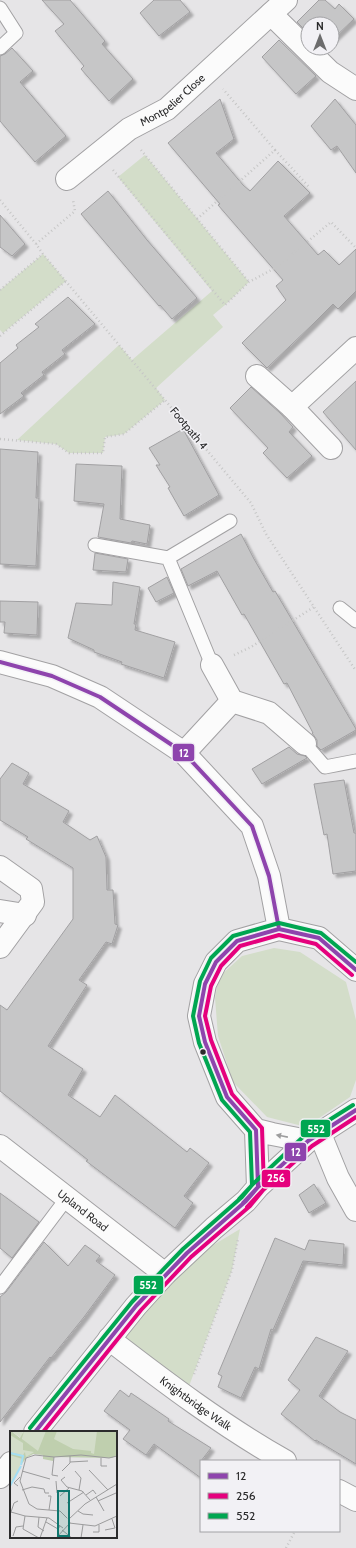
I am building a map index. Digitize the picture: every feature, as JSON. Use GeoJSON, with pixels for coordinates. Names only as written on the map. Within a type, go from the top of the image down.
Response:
{"type":"FeatureCollection","features":[{"type":"Feature","properties":{"kind":"street","name":"Montpelier Close"},"geometry":{"type":"LineString","coordinates":[[67,179],[128,129],[167,109],[278,7],[330,72],[356,89]]}},
{"type":"Feature","properties":{"kind":"street"},"geometry":{"type":"LineString","coordinates":[[292,407],[356,348]]}},
{"type":"Feature","properties":{"kind":"street"},"geometry":{"type":"LineString","coordinates":[[257,376],[292,407],[331,448]]}},
{"type":"Feature","properties":{"kind":"street"},"geometry":{"type":"LineString","coordinates":[[0,662],[52,676],[100,697],[184,753],[252,826],[269,876],[278,929]]}},
{"type":"Feature","properties":{"kind":"street"},"geometry":{"type":"LineString","coordinates":[[212,665],[232,701],[269,713],[304,744]]}},
{"type":"Feature","properties":{"kind":"street"},"geometry":{"type":"LineString","coordinates":[[184,753],[232,701]]}},
{"type":"Feature","properties":{"kind":"street"},"geometry":{"type":"LineString","coordinates":[[0,867],[31,889],[33,902],[0,947]]}},
{"type":"Feature","properties":{"kind":"street"},"geometry":{"type":"LineString","coordinates":[[0,911],[25,914]]}},
{"type":"Feature","properties":{"kind":"street"},"geometry":{"type":"LineString","coordinates":[[314,1138],[272,1134],[256,1130],[227,1097],[205,1042],[199,1016],[205,984],[216,962],[237,941],[278,929],[319,938],[356,970]]}},
{"type":"Feature","properties":{"kind":"street"},"geometry":{"type":"LineString","coordinates":[[37,1431],[109,1339],[165,1274],[214,1228],[246,1201],[258,1187],[314,1138],[356,1110]]}},
{"type":"Feature","properties":{"kind":"street"},"geometry":{"type":"LineString","coordinates":[[256,1130],[258,1187]]}},
{"type":"Feature","properties":{"kind":"street"},"geometry":{"type":"LineString","coordinates":[[314,1138],[356,1210]]}},
{"type":"Feature","properties":{"kind":"street","name":"Upland Road"},"geometry":{"type":"LineString","coordinates":[[0,1146],[165,1274]]}},
{"type":"Feature","properties":{"kind":"street","name":"Knightbridge Walk"},"geometry":{"type":"LineString","coordinates":[[109,1339],[185,1397],[254,1443],[283,1460]]}},
{"type":"Feature","properties":{"kind":"street"},"geometry":{"type":"LineString","coordinates":[[0,1478],[10,1464]]}},
{"type":"Feature","properties":{"kind":"street"},"geometry":{"type":"LineString","coordinates":[[340,1492],[356,1500]]}},
{"type":"Feature","properties":{"kind":"lane"},"geometry":{"type":"LineString","coordinates":[[0,8],[16,33],[0,48]]}},
{"type":"Feature","properties":{"kind":"lane"},"geometry":{"type":"LineString","coordinates":[[95,545],[168,558],[230,521]]}},
{"type":"Feature","properties":{"kind":"lane"},"geometry":{"type":"LineString","coordinates":[[168,558],[212,665]]}},
{"type":"Feature","properties":{"kind":"lane"},"geometry":{"type":"LineString","coordinates":[[340,608],[356,621]]}},
{"type":"Feature","properties":{"kind":"lane"},"geometry":{"type":"LineString","coordinates":[[304,744],[325,767],[356,761]]}},
{"type":"Feature","properties":{"kind":"lane"},"geometry":{"type":"LineString","coordinates":[[0,1287],[67,1198]]}},
{"type":"Feature","properties":{"kind":"path"},"geometry":{"type":"LineString","coordinates":[[208,71],[310,188]]}},
{"type":"Feature","properties":{"kind":"path"},"geometry":{"type":"LineString","coordinates":[[128,129],[145,155],[249,282]]}},
{"type":"Feature","properties":{"kind":"path"},"geometry":{"type":"LineString","coordinates":[[197,219],[276,150]]}},
{"type":"Feature","properties":{"kind":"path"},"geometry":{"type":"LineString","coordinates":[[99,153],[225,305],[249,282],[277,267],[331,222],[356,248]]}},
{"type":"Feature","properties":{"kind":"path"},"geometry":{"type":"LineString","coordinates":[[36,244],[75,211],[67,179]]}},
{"type":"Feature","properties":{"kind":"path","name":"Footpath 4"},"geometry":{"type":"LineString","coordinates":[[0,200],[43,254],[251,503],[266,534],[356,671]]}},
{"type":"Feature","properties":{"kind":"path"},"geometry":{"type":"LineString","coordinates":[[0,290],[43,254]]}},
{"type":"Feature","properties":{"kind":"path"},"geometry":{"type":"LineString","coordinates":[[0,336],[66,281]]}},
{"type":"Feature","properties":{"kind":"path"},"geometry":{"type":"LineString","coordinates":[[0,330],[3,333]]}},
{"type":"Feature","properties":{"kind":"path"},"geometry":{"type":"LineString","coordinates":[[0,438],[56,444],[69,453],[102,453],[104,437],[124,434],[165,400]]}},
{"type":"Feature","properties":{"kind":"path"},"geometry":{"type":"LineString","coordinates":[[212,665],[251,647],[314,606]]}},
{"type":"Feature","properties":{"kind":"path"},"geometry":{"type":"LineString","coordinates":[[185,1397],[232,1270],[239,1236]]}},
{"type":"Feature","properties":{"kind":"path"},"geometry":{"type":"LineString","coordinates":[[286,1548],[294,1532]]}},
{"type":"Feature","properties":{"kind":"green space"},"geometry":{"type":"Polygon","coordinates":[[[145,155],[249,282],[213,315],[223,327],[156,388],[165,400],[124,434],[105,437],[103,453],[69,453],[56,444],[17,440],[119,345],[132,360],[212,291],[118,177],[145,155]]]}},
{"type":"Feature","properties":{"kind":"green space"},"geometry":{"type":"Polygon","coordinates":[[[43,254],[66,281],[3,333],[0,330],[0,290],[43,254]]]}},
{"type":"Feature","properties":{"kind":"green space"},"geometry":{"type":"Polygon","coordinates":[[[274,948],[300,952],[346,982],[356,1020],[356,1080],[350,1097],[306,1127],[267,1117],[233,1082],[218,1036],[215,998],[219,977],[242,956],[274,948]]]}},
{"type":"Feature","properties":{"kind":"green space"},"geometry":{"type":"Polygon","coordinates":[[[240,1229],[232,1270],[185,1397],[109,1339],[165,1274],[240,1229]]]}},
{"type":"Feature","properties":{"kind":"building"},"geometry":{"type":"Polygon","coordinates":[[[42,0],[70,0],[105,41],[102,44],[133,79],[109,101],[81,69],[84,66],[55,31],[64,24],[42,0]]]}},
{"type":"Feature","properties":{"kind":"building"},"geometry":{"type":"Polygon","coordinates":[[[154,0],[180,0],[190,12],[159,36],[140,13],[154,0]]]}},
{"type":"Feature","properties":{"kind":"building"},"geometry":{"type":"Polygon","coordinates":[[[319,0],[325,0],[335,9],[339,4],[354,19],[340,32],[340,16],[303,16],[319,0]]]}},
{"type":"Feature","properties":{"kind":"building"},"geometry":{"type":"Polygon","coordinates":[[[279,40],[316,76],[296,94],[262,57],[279,40]]]}},
{"type":"Feature","properties":{"kind":"building"},"geometry":{"type":"Polygon","coordinates":[[[12,48],[33,71],[20,82],[66,136],[35,162],[0,121],[0,56],[12,48]]]}},
{"type":"Feature","properties":{"kind":"building"},"geometry":{"type":"Polygon","coordinates":[[[220,99],[234,139],[216,153],[243,185],[250,191],[278,161],[310,193],[284,216],[318,255],[324,250],[339,265],[356,249],[356,291],[338,309],[333,304],[267,368],[242,343],[286,300],[276,286],[283,280],[218,205],[220,204],[168,143],[220,99]]]}},
{"type":"Feature","properties":{"kind":"building"},"geometry":{"type":"Polygon","coordinates":[[[335,99],[356,125],[356,173],[337,146],[331,150],[311,126],[335,99]]]}},
{"type":"Feature","properties":{"kind":"building"},"geometry":{"type":"Polygon","coordinates":[[[108,191],[147,240],[197,298],[172,319],[160,305],[159,306],[81,214],[108,191]]]}},
{"type":"Feature","properties":{"kind":"building"},"geometry":{"type":"Polygon","coordinates":[[[0,215],[25,244],[12,256],[0,247],[0,215]]]}},
{"type":"Feature","properties":{"kind":"building"},"geometry":{"type":"Polygon","coordinates":[[[68,297],[95,324],[62,350],[65,354],[42,372],[44,375],[21,393],[24,396],[0,414],[0,363],[18,348],[16,345],[39,327],[35,324],[68,297]]]}},
{"type":"Feature","properties":{"kind":"building"},"geometry":{"type":"Polygon","coordinates":[[[356,381],[356,450],[323,412],[356,381]]]}},
{"type":"Feature","properties":{"kind":"building"},"geometry":{"type":"Polygon","coordinates":[[[251,387],[293,427],[289,432],[312,456],[287,478],[263,453],[268,448],[230,408],[251,387]]]}},
{"type":"Feature","properties":{"kind":"building"},"geometry":{"type":"Polygon","coordinates":[[[183,429],[219,495],[184,516],[168,488],[170,487],[156,465],[160,465],[149,448],[183,429]]]}},
{"type":"Feature","properties":{"kind":"building"},"geometry":{"type":"Polygon","coordinates":[[[0,449],[38,452],[36,498],[39,498],[36,566],[0,564],[0,449]]]}},
{"type":"Feature","properties":{"kind":"building"},"geometry":{"type":"Polygon","coordinates":[[[76,464],[122,466],[120,519],[150,525],[147,544],[132,541],[131,543],[98,537],[104,504],[74,501],[76,464]]]}},
{"type":"Feature","properties":{"kind":"building"},"geometry":{"type":"Polygon","coordinates":[[[241,534],[273,592],[275,591],[356,729],[321,750],[317,746],[317,740],[287,683],[284,684],[244,614],[242,615],[217,571],[188,586],[181,569],[241,534]]]}},
{"type":"Feature","properties":{"kind":"building"},"geometry":{"type":"Polygon","coordinates":[[[95,553],[128,559],[126,572],[93,570],[95,553]]]}},
{"type":"Feature","properties":{"kind":"building"},"geometry":{"type":"Polygon","coordinates":[[[167,577],[174,593],[156,602],[148,588],[167,577]]]}},
{"type":"Feature","properties":{"kind":"building"},"geometry":{"type":"Polygon","coordinates":[[[113,582],[140,587],[134,624],[136,624],[135,630],[175,642],[164,678],[121,664],[122,662],[94,652],[94,650],[68,638],[76,603],[112,605],[113,582]]]}},
{"type":"Feature","properties":{"kind":"building"},"geometry":{"type":"Polygon","coordinates":[[[0,601],[38,602],[37,635],[4,633],[5,622],[0,622],[0,601]]]}},
{"type":"Feature","properties":{"kind":"building"},"geometry":{"type":"Polygon","coordinates":[[[289,747],[297,754],[307,758],[262,784],[252,769],[289,747]]]}},
{"type":"Feature","properties":{"kind":"building"},"geometry":{"type":"Polygon","coordinates":[[[12,763],[29,773],[23,784],[69,811],[63,822],[90,840],[97,836],[106,857],[107,890],[113,890],[115,924],[118,925],[112,944],[106,942],[79,980],[87,985],[48,1046],[83,1069],[68,1095],[100,1117],[115,1095],[187,1152],[190,1148],[209,1163],[184,1196],[193,1203],[175,1228],[86,1161],[88,1160],[0,1091],[0,1005],[7,1010],[73,919],[73,868],[26,839],[28,837],[0,820],[0,779],[12,763]]]}},
{"type":"Feature","properties":{"kind":"building"},"geometry":{"type":"Polygon","coordinates":[[[344,780],[354,833],[356,833],[356,871],[333,874],[327,834],[324,835],[314,784],[344,780]]]}},
{"type":"Feature","properties":{"kind":"building"},"geometry":{"type":"Polygon","coordinates":[[[314,1184],[326,1203],[309,1213],[299,1195],[314,1184]]]}},
{"type":"Feature","properties":{"kind":"building"},"geometry":{"type":"Polygon","coordinates":[[[0,1193],[39,1222],[12,1258],[0,1248],[0,1193]]]}},
{"type":"Feature","properties":{"kind":"building"},"geometry":{"type":"Polygon","coordinates":[[[275,1238],[305,1250],[309,1240],[344,1244],[343,1265],[303,1261],[273,1330],[271,1329],[259,1369],[255,1367],[241,1398],[218,1387],[222,1376],[218,1374],[275,1238]]]}},
{"type":"Feature","properties":{"kind":"building"},"geometry":{"type":"Polygon","coordinates":[[[44,1242],[68,1266],[85,1245],[100,1256],[96,1261],[115,1275],[84,1317],[51,1358],[50,1357],[0,1422],[0,1297],[6,1292],[44,1242]]]}},
{"type":"Feature","properties":{"kind":"building"},"geometry":{"type":"Polygon","coordinates":[[[316,1337],[348,1351],[319,1396],[340,1412],[356,1420],[356,1464],[316,1440],[315,1441],[281,1414],[300,1390],[288,1380],[316,1337]]]}},
{"type":"Feature","properties":{"kind":"building"},"geometry":{"type":"Polygon","coordinates":[[[120,1390],[129,1397],[131,1393],[169,1419],[168,1421],[211,1448],[202,1460],[200,1460],[200,1477],[154,1444],[146,1455],[123,1439],[130,1430],[104,1411],[120,1390]]]}},
{"type":"Feature","properties":{"kind":"transit line","name":"12"},"geometry":{"type":"LineString","coordinates":[[0,662],[52,676],[100,697],[184,753],[252,826],[269,876],[279,929]]}},
{"type":"Feature","properties":{"kind":"transit line","name":"552"},"geometry":{"type":"LineString","coordinates":[[30,1428],[132,1302],[183,1249],[242,1197],[252,1185],[250,1132],[222,1100],[199,1043],[193,1016],[200,981],[211,958],[233,936],[279,923],[321,933],[356,962]]}},
{"type":"Feature","properties":{"kind":"transit line","name":"12"},"geometry":{"type":"LineString","coordinates":[[36,1431],[136,1306],[187,1253],[246,1201],[258,1187],[256,1130],[227,1097],[205,1042],[199,1016],[205,984],[216,962],[237,941],[279,929],[319,938],[356,970]]}},
{"type":"Feature","properties":{"kind":"transit line","name":"256"},"geometry":{"type":"LineString","coordinates":[[44,1431],[141,1310],[191,1257],[250,1206],[264,1189],[262,1128],[232,1094],[211,1040],[205,1016],[211,986],[221,966],[240,946],[279,935],[316,944],[352,975]]}},
{"type":"Feature","properties":{"kind":"transit line","name":"552"},"geometry":{"type":"LineString","coordinates":[[239,1199],[304,1136],[353,1105]]}},
{"type":"Feature","properties":{"kind":"transit line","name":"12"},"geometry":{"type":"LineString","coordinates":[[243,1203],[258,1187],[308,1141],[356,1110]]}},
{"type":"Feature","properties":{"kind":"transit line","name":"256"},"geometry":{"type":"LineString","coordinates":[[247,1207],[262,1191],[312,1146],[356,1117]]}}]}
